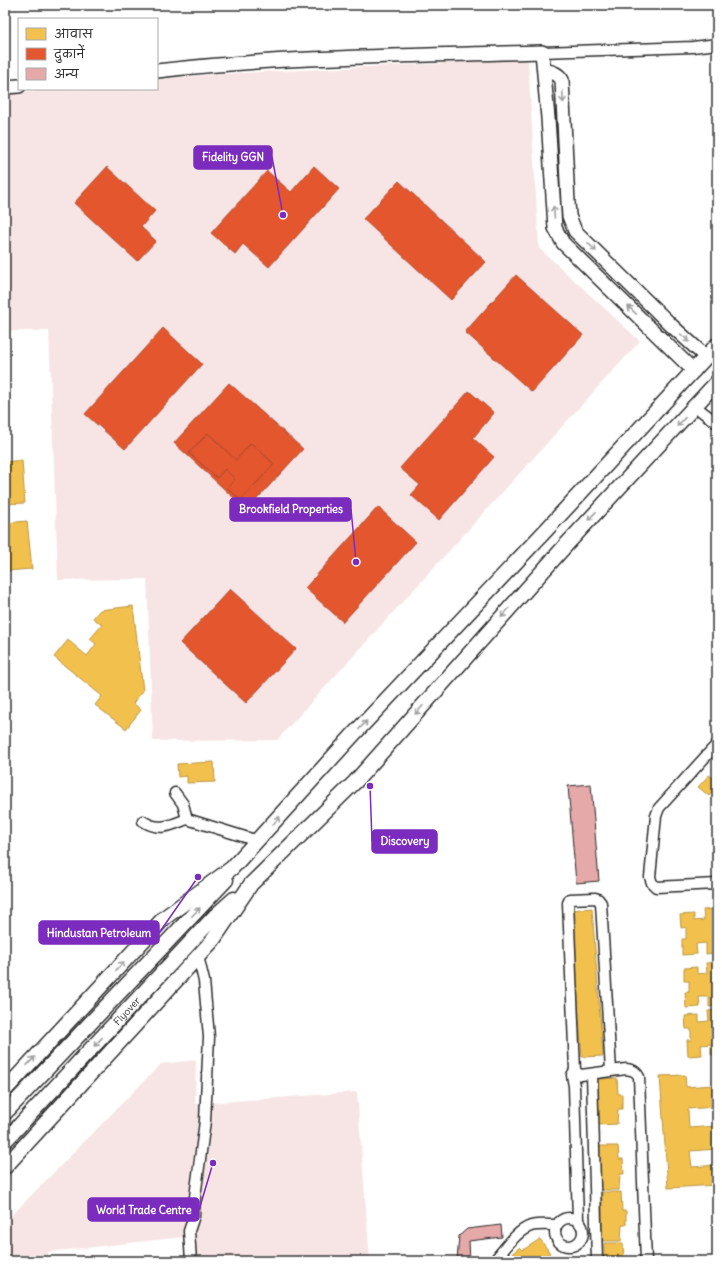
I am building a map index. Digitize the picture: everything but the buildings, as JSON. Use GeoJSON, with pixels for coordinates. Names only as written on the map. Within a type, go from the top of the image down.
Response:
{"type":"FeatureCollection","features":[{"type":"Feature","properties":{"kind":"main road"},"geometry":{"type":"LineString","coordinates":[[5,1090],[164,918],[232,868],[258,841],[353,735],[717,345]]}},
{"type":"Feature","properties":{"kind":"main road"},"geometry":{"type":"LineString","coordinates":[[5,1167],[213,940],[251,884],[354,782],[566,545],[696,406],[715,390]]}},
{"type":"Feature","properties":{"kind":"main road","name":"Flyover"},"geometry":{"type":"LineString","coordinates":[[5,1113],[226,881],[232,868]]}},
{"type":"Feature","properties":{"kind":"main road","name":"Flyover"},"geometry":{"type":"LineString","coordinates":[[5,1141],[215,916],[251,884]]}},
{"type":"Feature","properties":{"kind":"street"},"geometry":{"type":"LineString","coordinates":[[158,71],[215,65],[717,44]]}},
{"type":"Feature","properties":{"kind":"street"},"geometry":{"type":"LineString","coordinates":[[542,52],[555,228],[563,243],[694,371]]}},
{"type":"Feature","properties":{"kind":"street"},"geometry":{"type":"LineString","coordinates":[[544,70],[560,75],[562,80],[569,216],[575,230],[672,326],[706,357]]}},
{"type":"Feature","properties":{"kind":"street"},"geometry":{"type":"LineString","coordinates":[[5,87],[18,86]]}},
{"type":"Feature","properties":{"kind":"street"},"geometry":{"type":"LineString","coordinates":[[549,142],[565,140]]}},
{"type":"Feature","properties":{"kind":"street"},"geometry":{"type":"LineString","coordinates":[[563,243],[575,230]]}},
{"type":"Feature","properties":{"kind":"street"},"geometry":{"type":"LineString","coordinates":[[696,406],[717,423]]}},
{"type":"Feature","properties":{"kind":"street"},"geometry":{"type":"LineString","coordinates":[[717,744],[659,808],[656,816],[650,877],[652,883],[656,887],[717,884]]}},
{"type":"Feature","properties":{"kind":"street"},"geometry":{"type":"LineString","coordinates":[[175,793],[183,804],[188,819]]}},
{"type":"Feature","properties":{"kind":"street"},"geometry":{"type":"LineString","coordinates":[[143,821],[155,827],[169,826],[188,819],[258,841]]}},
{"type":"Feature","properties":{"kind":"street"},"geometry":{"type":"LineString","coordinates":[[557,1224],[555,1233],[558,1242],[571,1246],[579,1242],[582,1238],[583,1228],[578,1220],[574,1086],[572,1075],[575,1070],[568,903],[570,899],[595,898],[601,903],[611,1071]]}},
{"type":"Feature","properties":{"kind":"street"},"geometry":{"type":"LineString","coordinates":[[192,1261],[189,1231],[194,1216],[195,1197],[205,1122],[209,1037],[204,981],[198,956]]}},
{"type":"Feature","properties":{"kind":"street"},"geometry":{"type":"LineString","coordinates":[[575,1070],[581,1075],[626,1069],[633,1070],[639,1077],[646,1261]]}},
{"type":"Feature","properties":{"kind":"street"},"geometry":{"type":"LineString","coordinates":[[592,1074],[598,1261]]}},
{"type":"Feature","properties":{"kind":"street"},"geometry":{"type":"LineString","coordinates":[[494,1261],[516,1236],[531,1226],[557,1224],[564,1219],[573,1218],[578,1220]]}},
{"type":"Feature","properties":{"kind":"shaded area"},"geometry":{"type":"Polygon","coordinates":[[[528,59],[539,248],[640,341],[277,740],[153,741],[147,579],[58,580],[49,331],[5,331],[5,93],[40,90],[158,90],[158,79],[218,74],[528,59]]]}},
{"type":"Feature","properties":{"kind":"shaded area"},"geometry":{"type":"Polygon","coordinates":[[[196,1060],[195,1104],[357,1092],[370,1261],[194,1261],[192,1236],[48,1252],[48,1261],[5,1261],[5,1222],[161,1064],[196,1060]]]}},
{"type":"Feature","properties":{"kind":"place","name":"Fidelity GGN"},"geometry":{"type":"Point","coordinates":[283,215]}},
{"type":"Feature","properties":{"kind":"place","name":"Brookfield Properties"},"geometry":{"type":"Point","coordinates":[356,562]}},
{"type":"Feature","properties":{"kind":"place","name":"Discovery"},"geometry":{"type":"Point","coordinates":[370,786]}},
{"type":"Feature","properties":{"kind":"place","name":"Hindustan Petroleum"},"geometry":{"type":"Point","coordinates":[198,877]}},
{"type":"Feature","properties":{"kind":"place","name":"World Trade Centre"},"geometry":{"type":"Point","coordinates":[213,1163]}}]}
